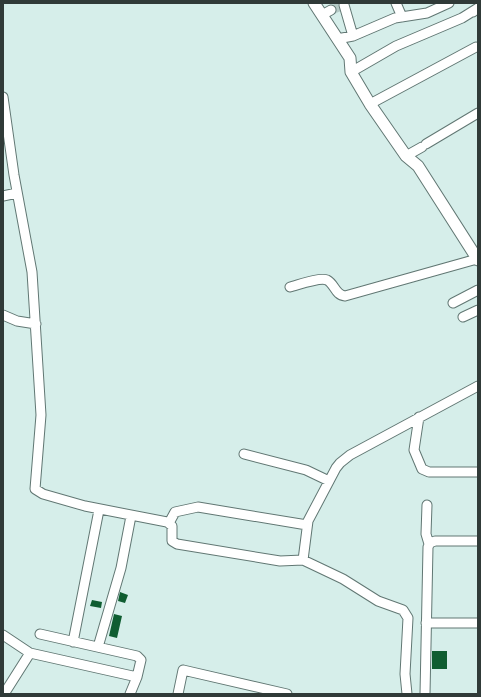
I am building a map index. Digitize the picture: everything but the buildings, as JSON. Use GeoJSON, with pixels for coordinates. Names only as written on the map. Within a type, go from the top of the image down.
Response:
{"type":"FeatureCollection","features":[{"type":"Feature","properties":{"kind":"main road"},"geometry":{"type":"LineString","coordinates":[[314,3],[337,8],[337,39],[350,58],[350,72],[406,156],[418,166],[478,259]]}},
{"type":"Feature","properties":{"kind":"street"},"geometry":{"type":"LineString","coordinates":[[396,3],[402,17]]}},
{"type":"Feature","properties":{"kind":"street"},"geometry":{"type":"LineString","coordinates":[[337,39],[353,36],[402,17],[427,13],[449,3]]}},
{"type":"Feature","properties":{"kind":"street"},"geometry":{"type":"LineString","coordinates":[[337,8],[353,36]]}},
{"type":"Feature","properties":{"kind":"street"},"geometry":{"type":"LineString","coordinates":[[350,72],[396,46],[473,12]]}},
{"type":"Feature","properties":{"kind":"street"},"geometry":{"type":"LineString","coordinates":[[370,104],[476,47]]}},
{"type":"Feature","properties":{"kind":"street"},"geometry":{"type":"LineString","coordinates":[[3,97],[17,193],[32,272],[41,415],[35,489],[43,494],[99,510],[169,523],[172,526],[172,541],[177,544],[280,560],[303,560],[343,579],[370,597],[403,610],[406,612],[408,618],[405,674],[407,694]]}},
{"type":"Feature","properties":{"kind":"street"},"geometry":{"type":"LineString","coordinates":[[406,156],[478,113]]}},
{"type":"Feature","properties":{"kind":"street"},"geometry":{"type":"LineString","coordinates":[[3,196],[17,193]]}},
{"type":"Feature","properties":{"kind":"street"},"geometry":{"type":"LineString","coordinates":[[290,287],[323,279],[330,282],[340,294],[345,296],[478,259]]}},
{"type":"Feature","properties":{"kind":"street"},"geometry":{"type":"LineString","coordinates":[[453,302],[478,290]]}},
{"type":"Feature","properties":{"kind":"street"},"geometry":{"type":"LineString","coordinates":[[463,317],[478,310]]}},
{"type":"Feature","properties":{"kind":"street"},"geometry":{"type":"LineString","coordinates":[[3,315],[17,321],[36,324]]}},
{"type":"Feature","properties":{"kind":"street"},"geometry":{"type":"LineString","coordinates":[[303,560],[307,525],[329,481],[344,459],[478,386]]}},
{"type":"Feature","properties":{"kind":"street"},"geometry":{"type":"LineString","coordinates":[[419,417],[414,450],[422,469],[429,472],[478,472]]}},
{"type":"Feature","properties":{"kind":"street"},"geometry":{"type":"LineString","coordinates":[[244,454],[306,470],[329,481]]}},
{"type":"Feature","properties":{"kind":"street"},"geometry":{"type":"LineString","coordinates":[[425,694],[426,623],[430,544],[426,534],[427,505]]}},
{"type":"Feature","properties":{"kind":"street"},"geometry":{"type":"LineString","coordinates":[[169,523],[175,512],[198,507],[307,525]]}},
{"type":"Feature","properties":{"kind":"street"},"geometry":{"type":"LineString","coordinates":[[73,642],[99,510]]}},
{"type":"Feature","properties":{"kind":"street"},"geometry":{"type":"LineString","coordinates":[[98,647],[121,568],[131,516]]}},
{"type":"Feature","properties":{"kind":"street"},"geometry":{"type":"LineString","coordinates":[[430,544],[435,541],[478,541]]}},
{"type":"Feature","properties":{"kind":"street"},"geometry":{"type":"LineString","coordinates":[[426,623],[478,623]]}},
{"type":"Feature","properties":{"kind":"street"},"geometry":{"type":"LineString","coordinates":[[40,634],[140,658],[142,663],[130,694]]}},
{"type":"Feature","properties":{"kind":"street"},"geometry":{"type":"LineString","coordinates":[[3,635],[30,653],[137,677]]}},
{"type":"Feature","properties":{"kind":"street"},"geometry":{"type":"LineString","coordinates":[[4,694],[30,653]]}},
{"type":"Feature","properties":{"kind":"street"},"geometry":{"type":"LineString","coordinates":[[178,694],[183,670],[268,692],[287,694]]}},
{"type":"Feature","properties":{"kind":"tunnel"},"geometry":{"type":"LineString","coordinates":[[331,10],[339,7]]}}]}
